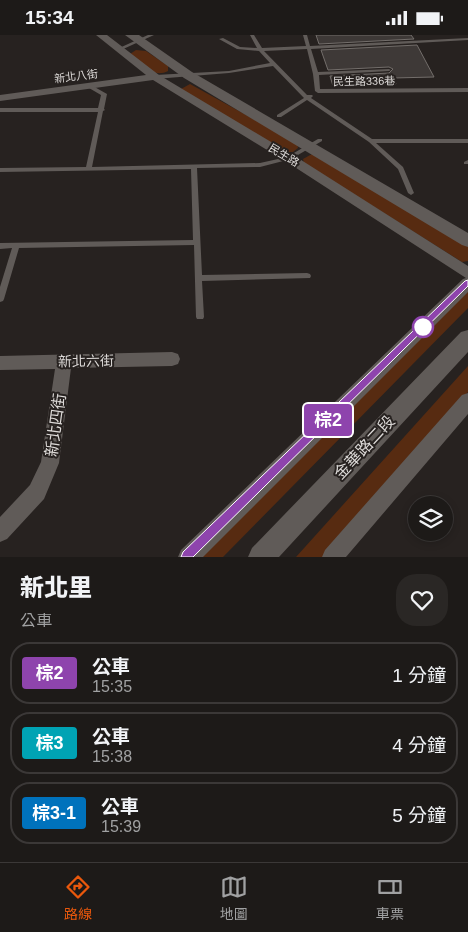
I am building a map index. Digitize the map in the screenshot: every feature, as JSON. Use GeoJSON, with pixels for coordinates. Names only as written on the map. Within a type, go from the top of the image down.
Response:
{"type":"FeatureCollection","features":[{"type":"Feature","properties":{"kind":"street","name":"民生路"},"geometry":{"type":"LineString","coordinates":[[101,35],[155,77],[289,158],[468,273]]}},
{"type":"Feature","properties":{"kind":"street","name":"民生路"},"geometry":{"type":"LineString","coordinates":[[144,36],[279,116],[315,143],[468,241]]}},
{"type":"Feature","properties":{"kind":"street","name":"民生路"},"geometry":{"type":"LineString","coordinates":[[144,36],[188,75],[411,193],[468,227]]}},
{"type":"Feature","properties":{"kind":"street","name":"新北八街"},"geometry":{"type":"LineString","coordinates":[[0,98],[155,77]]}},
{"type":"Feature","properties":{"kind":"street"},"geometry":{"type":"LineString","coordinates":[[188,557],[468,283]]}},
{"type":"Feature","properties":{"kind":"street","name":"金華路二段"},"geometry":{"type":"LineString","coordinates":[[261,557],[468,338]]}},
{"type":"Feature","properties":{"kind":"street","name":"新北六街"},"geometry":{"type":"LineString","coordinates":[[0,363],[172,359]]}},
{"type":"Feature","properties":{"kind":"street","name":"新北四街"},"geometry":{"type":"LineString","coordinates":[[0,531],[37,492],[50,463],[64,362]]}},
{"type":"Feature","properties":{"kind":"street"},"geometry":{"type":"LineString","coordinates":[[332,557],[468,401]]}},
{"type":"Feature","properties":{"kind":"lane"},"geometry":{"type":"LineString","coordinates":[[252,35],[260,50],[308,98],[372,141],[401,168],[411,193]]}},
{"type":"Feature","properties":{"kind":"lane","name":"民生路336巷"},"geometry":{"type":"LineString","coordinates":[[305,35],[316,74],[318,91],[468,90]]}},
{"type":"Feature","properties":{"kind":"lane"},"geometry":{"type":"LineString","coordinates":[[119,49],[144,36]]}},
{"type":"Feature","properties":{"kind":"lane"},"geometry":{"type":"LineString","coordinates":[[221,39],[239,48],[260,50],[468,39]]}},
{"type":"Feature","properties":{"kind":"lane"},"geometry":{"type":"LineString","coordinates":[[155,77],[206,74],[274,64]]}},
{"type":"Feature","properties":{"kind":"lane"},"geometry":{"type":"LineString","coordinates":[[316,74],[389,70]]}},
{"type":"Feature","properties":{"kind":"lane"},"geometry":{"type":"LineString","coordinates":[[89,169],[104,94],[91,87]]}},
{"type":"Feature","properties":{"kind":"lane"},"geometry":{"type":"LineString","coordinates":[[279,116],[318,91]]}},
{"type":"Feature","properties":{"kind":"lane"},"geometry":{"type":"LineString","coordinates":[[0,110],[102,110]]}},
{"type":"Feature","properties":{"kind":"lane"},"geometry":{"type":"LineString","coordinates":[[372,141],[468,141]]}},
{"type":"Feature","properties":{"kind":"lane"},"geometry":{"type":"LineString","coordinates":[[0,170],[260,165],[289,158],[315,143]]}},
{"type":"Feature","properties":{"kind":"lane"},"geometry":{"type":"LineString","coordinates":[[194,167],[200,317]]}},
{"type":"Feature","properties":{"kind":"lane"},"geometry":{"type":"LineString","coordinates":[[0,246],[198,242]]}},
{"type":"Feature","properties":{"kind":"lane"},"geometry":{"type":"LineString","coordinates":[[0,299],[17,245]]}},
{"type":"Feature","properties":{"kind":"lane"},"geometry":{"type":"LineString","coordinates":[[199,278],[307,276]]}},
{"type":"Feature","properties":{"kind":"shaded area"},"geometry":{"type":"Polygon","coordinates":[[[136,50],[146,51],[168,66],[168,71],[163,73],[152,72],[130,54],[136,50]]]}},
{"type":"Feature","properties":{"kind":"shaded area"},"geometry":{"type":"Polygon","coordinates":[[[190,84],[297,143],[298,148],[293,152],[285,152],[181,89],[190,84]]]}},
{"type":"Feature","properties":{"kind":"shaded area"},"geometry":{"type":"Polygon","coordinates":[[[312,154],[468,246],[468,261],[462,262],[304,163],[303,159],[312,154]]]}},
{"type":"Feature","properties":{"kind":"shaded area"},"geometry":{"type":"Polygon","coordinates":[[[468,291],[468,308],[223,557],[195,557],[468,291]]]}},
{"type":"Feature","properties":{"kind":"shaded area"},"geometry":{"type":"Polygon","coordinates":[[[468,366],[468,392],[324,557],[296,557],[468,366]]]}},
{"type":"Feature","properties":{"kind":"building"},"geometry":{"type":"Polygon","coordinates":[[[316,35],[411,35],[414,39],[319,44],[316,35]]]}},
{"type":"Feature","properties":{"kind":"building"},"geometry":{"type":"Polygon","coordinates":[[[417,45],[434,77],[393,78],[396,84],[333,86],[330,76],[389,73],[393,69],[389,67],[328,70],[321,50],[417,45]]]}},
{"type":"Feature","properties":{"kind":"bus line","name":"棕2"},"geometry":{"type":"LineString","coordinates":[[188,557],[468,283]]}}]}
